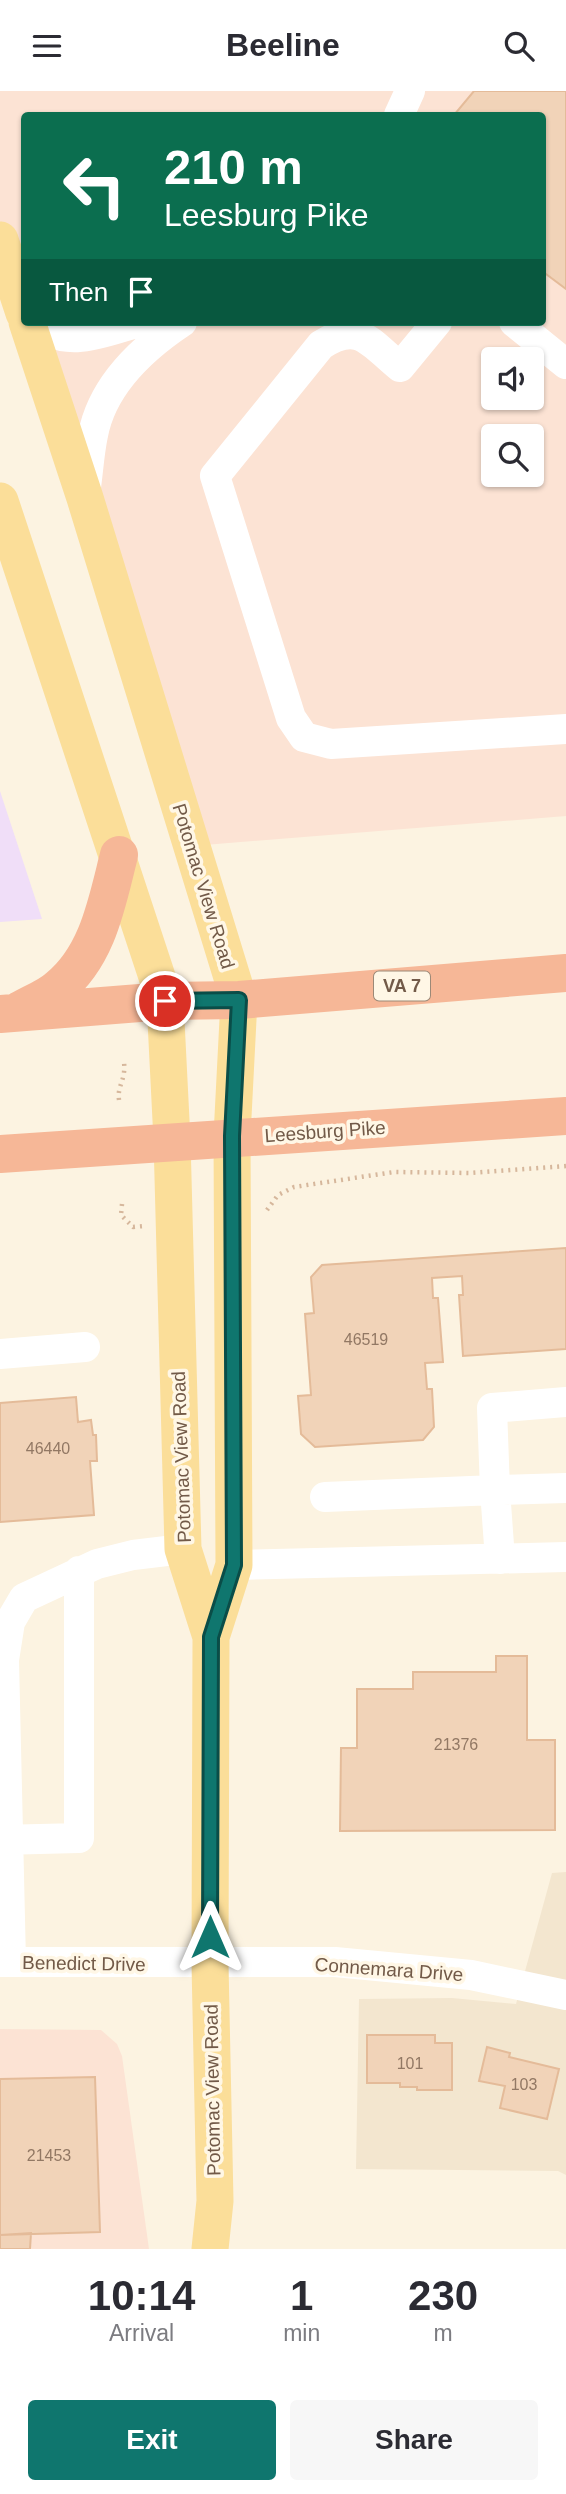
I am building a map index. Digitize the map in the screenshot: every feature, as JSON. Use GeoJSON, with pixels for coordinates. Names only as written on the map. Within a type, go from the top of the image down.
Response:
{"type":"FeatureCollection","features":[{"type":"Feature","properties":{"kind":"highway"},"geometry":{"type":"LineString","coordinates":[[8,1014],[58,988],[87,956],[105,913],[119,855]]}},
{"type":"Feature","properties":{"kind":"highway","name":"VA 7"},"geometry":{"type":"LineString","coordinates":[[8,1014],[165,1001],[239,1000],[566,973]]}},
{"type":"Feature","properties":{"kind":"highway","name":"Leesburg Pike"},"geometry":{"type":"LineString","coordinates":[[0,1154],[172,1140],[566,1116]]}},
{"type":"Feature","properties":{"kind":"main road","name":"Potomac View Road"},"geometry":{"type":"LineString","coordinates":[[0,240],[21,296]]}},
{"type":"Feature","properties":{"kind":"main road","name":"Potomac View Road"},"geometry":{"type":"LineString","coordinates":[[31,326],[239,1000],[232,1136],[234,1565],[211,1637],[210,1964],[215,2201],[210,2249]]}},
{"type":"Feature","properties":{"kind":"main road","name":"Potomac View Road"},"geometry":{"type":"LineString","coordinates":[[0,501],[165,1001],[172,1140],[183,1549],[211,1637]]}},
{"type":"Feature","properties":{"kind":"main road"},"geometry":{"type":"LineString","coordinates":[[193,2249],[215,2201]]}},
{"type":"Feature","properties":{"kind":"street"},"geometry":{"type":"LineString","coordinates":[[401,112],[410,91]]}},
{"type":"Feature","properties":{"kind":"street"},"geometry":{"type":"LineString","coordinates":[[42,326],[51,334],[74,338],[124,326]]}},
{"type":"Feature","properties":{"kind":"street"},"geometry":{"type":"LineString","coordinates":[[85,498],[93,432],[106,401],[135,359],[177,326]]}},
{"type":"Feature","properties":{"kind":"street"},"geometry":{"type":"LineString","coordinates":[[434,326],[400,367],[359,334],[340,333],[321,345],[215,476],[290,719],[304,737],[331,744],[566,729]]}},
{"type":"Feature","properties":{"kind":"street"},"geometry":{"type":"LineString","coordinates":[[519,326],[566,364]]}},
{"type":"Feature","properties":{"kind":"street"},"geometry":{"type":"LineString","coordinates":[[0,1354],[85,1347]]}},
{"type":"Feature","properties":{"kind":"street"},"geometry":{"type":"LineString","coordinates":[[500,1559],[492,1408],[566,1402]]}},
{"type":"Feature","properties":{"kind":"street"},"geometry":{"type":"LineString","coordinates":[[325,1497],[566,1488]]}},
{"type":"Feature","properties":{"kind":"street"},"geometry":{"type":"LineString","coordinates":[[6,1962],[2,1681],[10,1622],[23,1598],[79,1571],[133,1555],[183,1549]]}},
{"type":"Feature","properties":{"kind":"street"},"geometry":{"type":"LineString","coordinates":[[234,1565],[566,1557]]}},
{"type":"Feature","properties":{"kind":"street"},"geometry":{"type":"LineString","coordinates":[[4,1840],[79,1837],[79,1571]]}},
{"type":"Feature","properties":{"kind":"street","name":"Benedict Drive"},"geometry":{"type":"LineString","coordinates":[[6,1962],[210,1964]]}},
{"type":"Feature","properties":{"kind":"street","name":"Connemara Drive"},"geometry":{"type":"LineString","coordinates":[[210,1964],[335,1962],[402,1967],[471,1975],[566,1995]]}},
{"type":"Feature","properties":{"kind":"path"},"geometry":{"type":"LineString","coordinates":[[119,1100],[118,1091],[126,1077],[124,1062]]}},
{"type":"Feature","properties":{"kind":"path"},"geometry":{"type":"LineString","coordinates":[[266,1218],[271,1202],[285,1189],[294,1187],[394,1172],[470,1173],[566,1166]]}},
{"type":"Feature","properties":{"kind":"path"},"geometry":{"type":"LineString","coordinates":[[122,1204],[121,1215],[133,1227],[145,1226]]}},
{"type":"Feature","properties":{"kind":"shaded area"},"geometry":{"type":"Polygon","coordinates":[[[0,91],[566,91],[566,816],[192,846],[28,326],[546,326],[546,112],[21,112],[21,304],[0,240],[0,91]]]}},
{"type":"Feature","properties":{"kind":"shaded area"},"geometry":{"type":"Polygon","coordinates":[[[0,791],[42,919],[0,922],[0,791]]]}},
{"type":"Feature","properties":{"kind":"shaded area"},"geometry":{"type":"Polygon","coordinates":[[[566,1872],[566,2175],[558,2171],[356,2169],[359,1999],[452,1998],[516,2004],[552,1873],[566,1872]]]}},
{"type":"Feature","properties":{"kind":"shaded area"},"geometry":{"type":"Polygon","coordinates":[[[0,2029],[101,2030],[117,2044],[122,2056],[149,2249],[0,2249],[0,2029]]]}},
{"type":"Feature","properties":{"kind":"building"},"geometry":{"type":"Polygon","coordinates":[[[474,91],[566,91],[566,289],[546,274],[546,112],[456,112],[474,91]]]}},
{"type":"Feature","properties":{"kind":"building"},"geometry":{"type":"Polygon","coordinates":[[[566,1248],[566,1349],[463,1356],[459,1295],[463,1295],[462,1276],[432,1278],[433,1298],[438,1298],[443,1362],[425,1363],[427,1389],[432,1389],[434,1427],[423,1440],[315,1447],[301,1434],[298,1396],[311,1395],[305,1314],[314,1313],[311,1277],[322,1265],[566,1248]]]}},
{"type":"Feature","properties":{"kind":"building"},"geometry":{"type":"Polygon","coordinates":[[[76,1397],[78,1422],[91,1420],[93,1435],[96,1435],[97,1461],[90,1461],[94,1515],[0,1522],[0,1403],[76,1397]]]}},
{"type":"Feature","properties":{"kind":"building"},"geometry":{"type":"Polygon","coordinates":[[[496,1656],[527,1656],[527,1740],[555,1740],[555,1830],[340,1831],[341,1748],[357,1748],[357,1689],[413,1689],[413,1672],[496,1672],[496,1656]]]}},
{"type":"Feature","properties":{"kind":"building"},"geometry":{"type":"Polygon","coordinates":[[[367,2035],[435,2035],[435,2043],[452,2043],[452,2090],[417,2090],[417,2087],[400,2087],[400,2083],[367,2083],[367,2035]]]}},
{"type":"Feature","properties":{"kind":"building"},"geometry":{"type":"Polygon","coordinates":[[[487,2047],[510,2053],[509,2057],[559,2069],[547,2119],[500,2108],[505,2086],[479,2081],[487,2047]]]}},
{"type":"Feature","properties":{"kind":"building"},"geometry":{"type":"Polygon","coordinates":[[[95,2077],[100,2232],[0,2235],[0,2079],[95,2077]]]}},
{"type":"Feature","properties":{"kind":"building"},"geometry":{"type":"Polygon","coordinates":[[[31,2233],[30,2249],[0,2249],[0,2235],[31,2233]]]}},
{"type":"Feature","properties":{"kind":"route"},"geometry":{"type":"LineString","coordinates":[[165,1001],[239,1000],[232,1136],[234,1565],[211,1637],[210,1937]]}}]}
